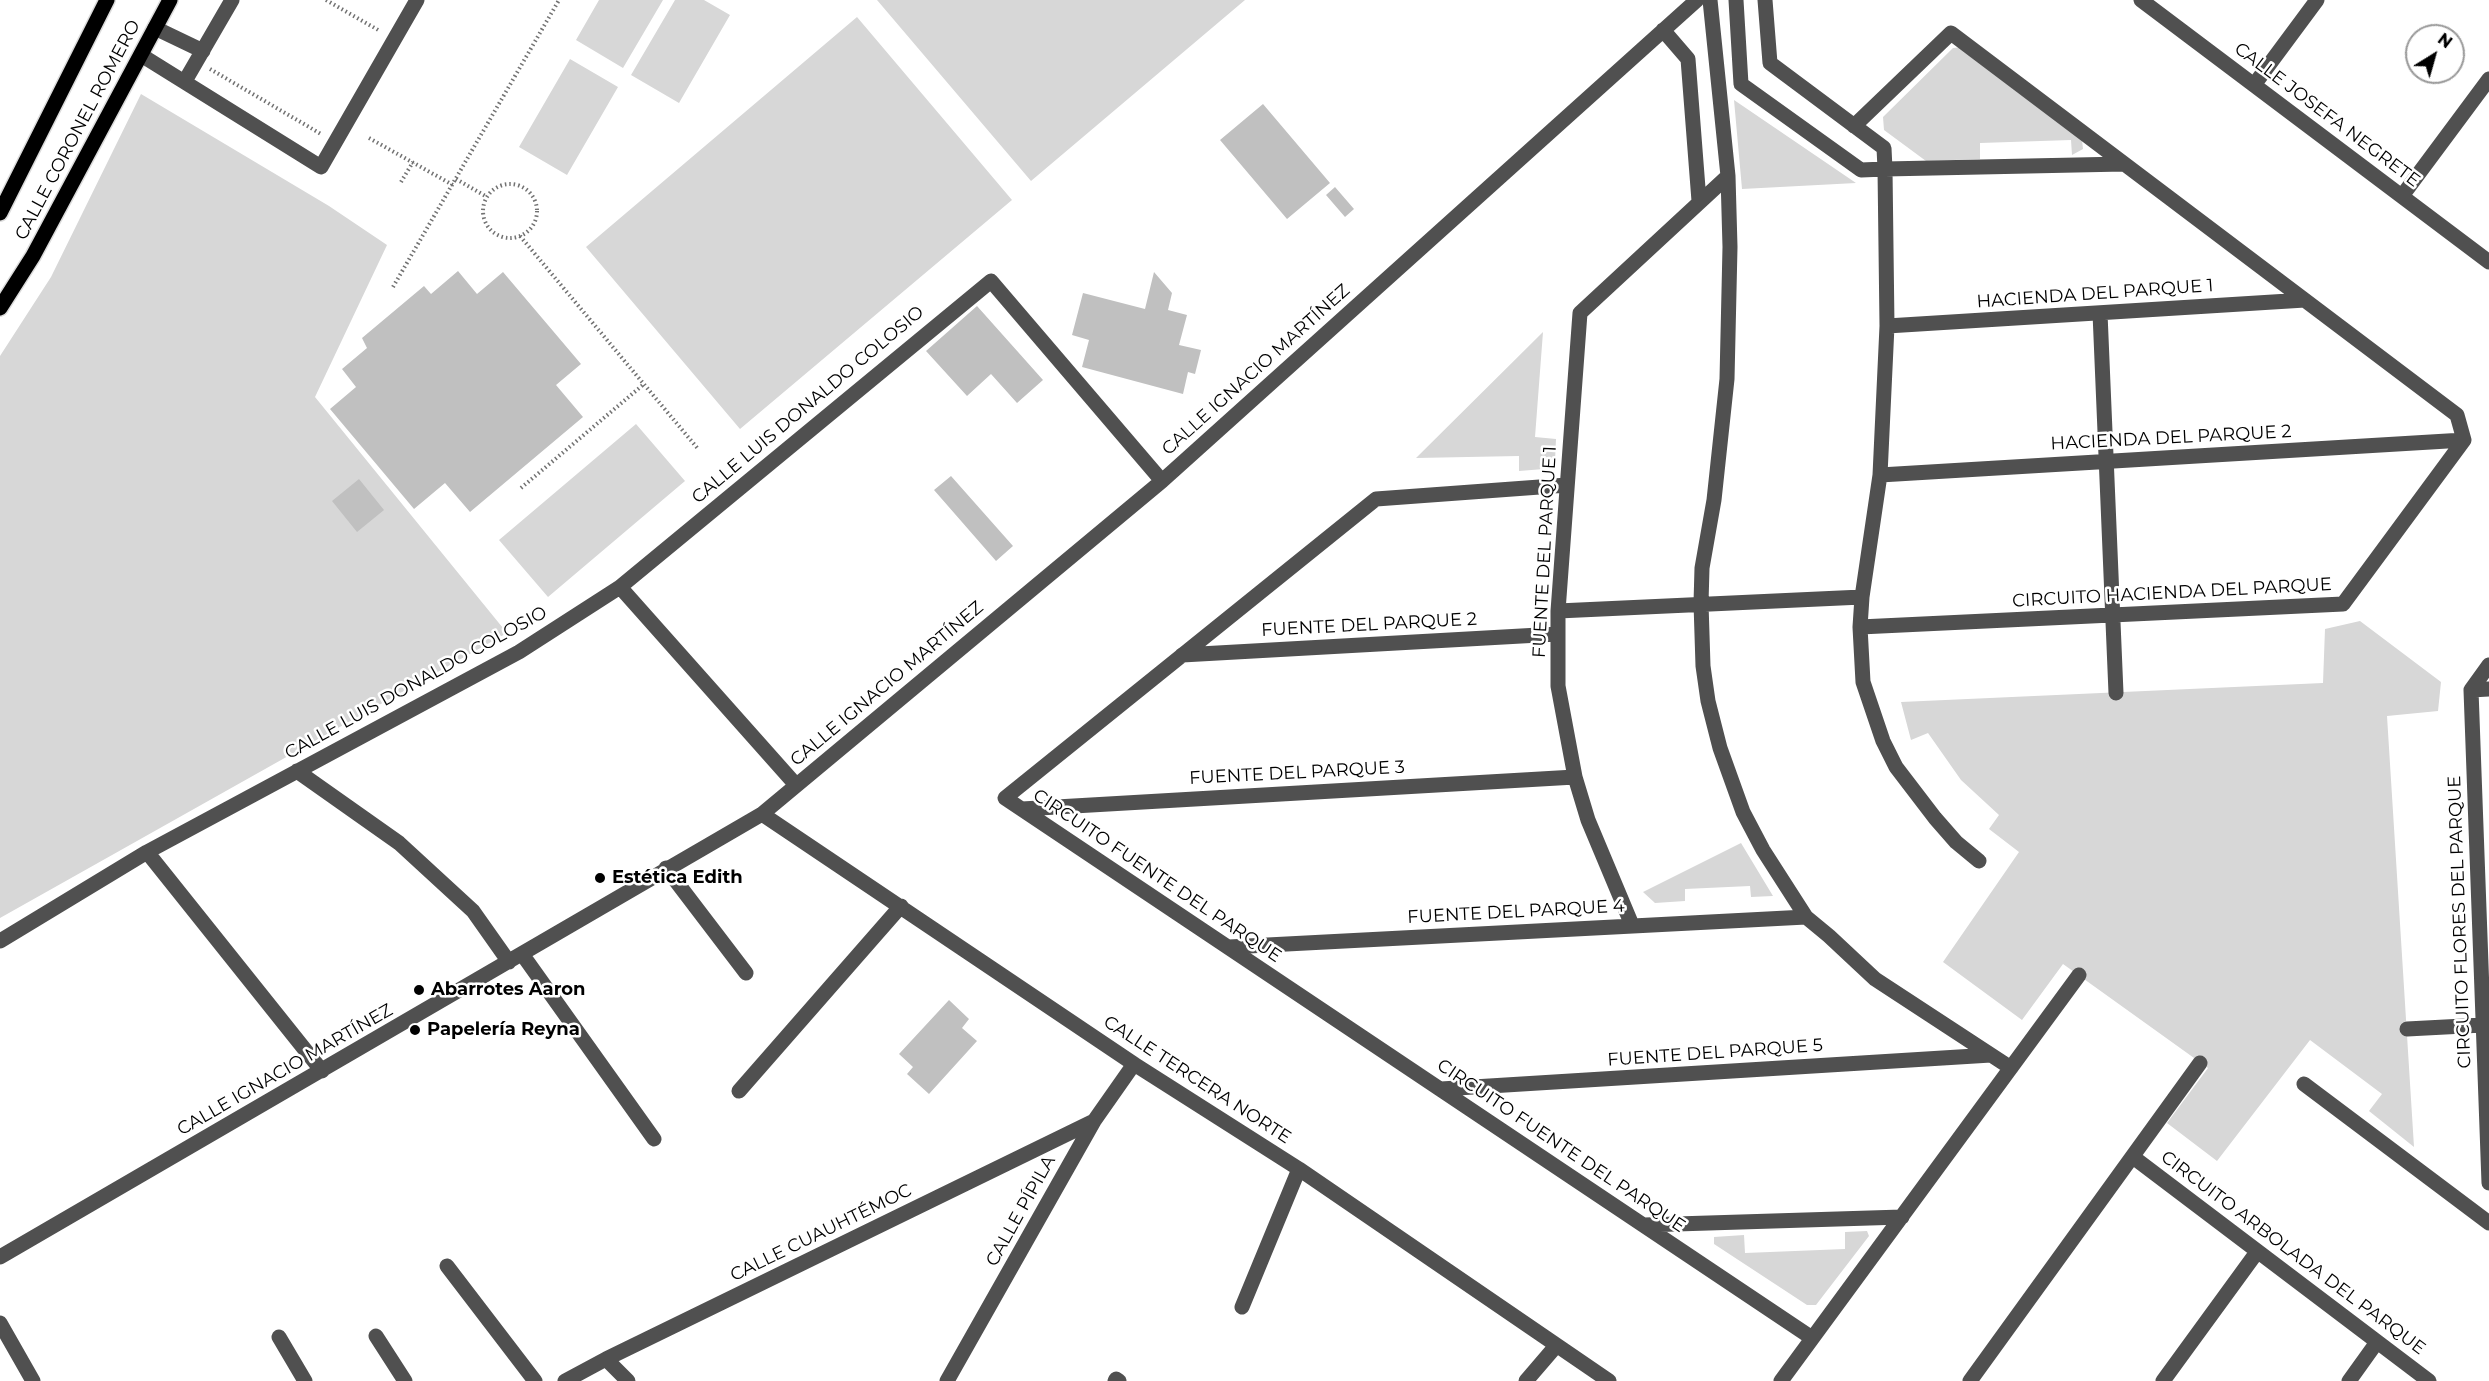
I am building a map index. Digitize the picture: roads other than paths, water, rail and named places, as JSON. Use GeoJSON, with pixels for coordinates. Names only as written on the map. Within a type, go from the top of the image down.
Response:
{"type":"FeatureCollection","features":[{"type":"Feature","properties":{"kind":"main road","name":"CALLE CORONEL ROMERO"},"geometry":{"type":"LineString","coordinates":[[0,308],[33,256],[170,0]]}},
{"type":"Feature","properties":{"kind":"main road","name":"CALLE CORONEL ROMERO"},"geometry":{"type":"LineString","coordinates":[[0,213],[103,3]]}},
{"type":"Feature","properties":{"kind":"street"},"geometry":{"type":"LineString","coordinates":[[185,81],[232,0]]}},
{"type":"Feature","properties":{"kind":"street"},"geometry":{"type":"LineString","coordinates":[[141,55],[321,167],[417,0]]}},
{"type":"Feature","properties":{"kind":"street","name":"CALLE IGNACIO MARTÍNEZ"},"geometry":{"type":"LineString","coordinates":[[0,1257],[762,814],[1162,481],[1697,0]]}},
{"type":"Feature","properties":{"kind":"street"},"geometry":{"type":"LineString","coordinates":[[1710,0],[1728,176],[1727,379],[1714,500],[1702,568],[1701,603],[1703,666],[1708,701],[1727,770],[1743,812],[1758,840],[1806,917],[1830,936],[1875,979],[2011,1068]]}},
{"type":"Feature","properties":{"kind":"street"},"geometry":{"type":"LineString","coordinates":[[1736,0],[1741,84],[1861,170],[2124,164]]}},
{"type":"Feature","properties":{"kind":"street"},"geometry":{"type":"LineString","coordinates":[[1765,0],[1770,63],[1884,148],[1887,326],[1880,475],[1862,597],[1860,627],[1863,682],[1883,741],[1896,767],[1956,842],[1979,861]]}},
{"type":"Feature","properties":{"kind":"street","name":"CALLE JOSEFA NEGRETE"},"geometry":{"type":"LineString","coordinates":[[2141,0],[2489,262]]}},
{"type":"Feature","properties":{"kind":"street"},"geometry":{"type":"LineString","coordinates":[[2254,85],[2317,0]]}},
{"type":"Feature","properties":{"kind":"street"},"geometry":{"type":"LineString","coordinates":[[155,28],[200,56]]}},
{"type":"Feature","properties":{"kind":"street"},"geometry":{"type":"LineString","coordinates":[[1663,30],[1688,59],[1699,201]]}},
{"type":"Feature","properties":{"kind":"street"},"geometry":{"type":"LineString","coordinates":[[1854,126],[1951,33],[2457,415],[2464,440]]}},
{"type":"Feature","properties":{"kind":"street"},"geometry":{"type":"LineString","coordinates":[[2402,196],[2489,79]]}},
{"type":"Feature","properties":{"kind":"street"},"geometry":{"type":"LineString","coordinates":[[1699,201],[1728,176]]}},
{"type":"Feature","properties":{"kind":"street","name":"FUENTE DEL PARQUE 1"},"geometry":{"type":"LineString","coordinates":[[1632,925],[1588,820],[1575,777],[1558,686],[1558,611],[1580,313],[1699,201]]}},
{"type":"Feature","properties":{"kind":"street","name":"CALLE LUIS DONALDO COLOSIO"},"geometry":{"type":"LineString","coordinates":[[0,941],[147,852],[519,652],[620,587],[991,281],[1162,481]]}},
{"type":"Feature","properties":{"kind":"street","name":"HACIENDA DEL PARQUE 1"},"geometry":{"type":"LineString","coordinates":[[1887,326],[2305,300]]}},
{"type":"Feature","properties":{"kind":"street"},"geometry":{"type":"LineString","coordinates":[[2100,313],[2116,693]]}},
{"type":"Feature","properties":{"kind":"street","name":"HACIENDA DEL PARQUE 2"},"geometry":{"type":"LineString","coordinates":[[1880,475],[2464,440]]}},
{"type":"Feature","properties":{"kind":"street","name":"CIRCUITO HACIENDA DEL PARQUE"},"geometry":{"type":"LineString","coordinates":[[1860,627],[2343,604],[2464,440]]}},
{"type":"Feature","properties":{"kind":"street","name":"CIRCUITO FUENTE DEL PARQUE"},"geometry":{"type":"LineString","coordinates":[[1567,485],[1376,499],[1005,798],[1812,1338]]}},
{"type":"Feature","properties":{"kind":"street"},"geometry":{"type":"LineString","coordinates":[[620,587],[796,786]]}},
{"type":"Feature","properties":{"kind":"street"},"geometry":{"type":"LineString","coordinates":[[1558,611],[1862,597]]}},
{"type":"Feature","properties":{"kind":"street","name":"FUENTE DEL PARQUE 2"},"geometry":{"type":"LineString","coordinates":[[1182,655],[1557,634]]}},
{"type":"Feature","properties":{"kind":"street"},"geometry":{"type":"LineString","coordinates":[[2471,690],[2489,665]]}},
{"type":"Feature","properties":{"kind":"street"},"geometry":{"type":"LineString","coordinates":[[2471,690],[2489,689]]}},
{"type":"Feature","properties":{"kind":"street","name":"CIRCUITO FLORES DEL PARQUE"},"geometry":{"type":"LineString","coordinates":[[2471,690],[2483,836],[2486,990],[2483,1025],[2489,1183]]}},
{"type":"Feature","properties":{"kind":"street"},"geometry":{"type":"LineString","coordinates":[[297,771],[399,843],[473,911],[515,958],[654,1139]]}},
{"type":"Feature","properties":{"kind":"street","name":"FUENTE DEL PARQUE 3"},"geometry":{"type":"LineString","coordinates":[[1022,809],[1575,777]]}},
{"type":"Feature","properties":{"kind":"street","name":"CALLE TERCERA NORTE"},"geometry":{"type":"LineString","coordinates":[[762,814],[1134,1065],[1299,1169],[1609,1381]]}},
{"type":"Feature","properties":{"kind":"street"},"geometry":{"type":"LineString","coordinates":[[147,852],[322,1071]]}},
{"type":"Feature","properties":{"kind":"street"},"geometry":{"type":"LineString","coordinates":[[666,868],[746,973]]}},
{"type":"Feature","properties":{"kind":"street"},"geometry":{"type":"LineString","coordinates":[[739,1091],[901,906]]}},
{"type":"Feature","properties":{"kind":"street","name":"FUENTE DEL PARQUE 4"},"geometry":{"type":"LineString","coordinates":[[1229,947],[1806,917]]}},
{"type":"Feature","properties":{"kind":"street"},"geometry":{"type":"LineString","coordinates":[[1781,1381],[2079,975]]}},
{"type":"Feature","properties":{"kind":"street"},"geometry":{"type":"LineString","coordinates":[[2407,1029],[2483,1025]]}},
{"type":"Feature","properties":{"kind":"street","name":"FUENTE DEL PARQUE 5"},"geometry":{"type":"LineString","coordinates":[[1441,1089],[1990,1054]]}},
{"type":"Feature","properties":{"kind":"street","name":"CIRCUITO ARBOLADA DEL PARQUE"},"geometry":{"type":"LineString","coordinates":[[1970,1381],[2200,1064]]}},
{"type":"Feature","properties":{"kind":"street","name":"CALLE PÍPILA"},"geometry":{"type":"LineString","coordinates":[[947,1381],[1094,1121],[1134,1065]]}},
{"type":"Feature","properties":{"kind":"street"},"geometry":{"type":"LineString","coordinates":[[2304,1084],[2489,1223]]}},
{"type":"Feature","properties":{"kind":"street","name":"CALLE CUAUHTÉMOC"},"geometry":{"type":"LineString","coordinates":[[565,1381],[1094,1121]]}},
{"type":"Feature","properties":{"kind":"street","name":"CIRCUITO ARBOLADA DEL PARQUE"},"geometry":{"type":"LineString","coordinates":[[2133,1156],[2429,1381]]}},
{"type":"Feature","properties":{"kind":"street"},"geometry":{"type":"LineString","coordinates":[[1242,1307],[1299,1169]]}},
{"type":"Feature","properties":{"kind":"street"},"geometry":{"type":"LineString","coordinates":[[1644,1226],[1902,1217]]}},
{"type":"Feature","properties":{"kind":"street"},"geometry":{"type":"LineString","coordinates":[[2163,1381],[2257,1252]]}},
{"type":"Feature","properties":{"kind":"street"},"geometry":{"type":"LineString","coordinates":[[447,1266],[535,1381]]}},
{"type":"Feature","properties":{"kind":"street"},"geometry":{"type":"LineString","coordinates":[[0,1323],[33,1381]]}},
{"type":"Feature","properties":{"kind":"street"},"geometry":{"type":"LineString","coordinates":[[376,1336],[405,1381]]}},
{"type":"Feature","properties":{"kind":"street"},"geometry":{"type":"LineString","coordinates":[[279,1337],[305,1381]]}},
{"type":"Feature","properties":{"kind":"street"},"geometry":{"type":"LineString","coordinates":[[2349,1381],[2377,1342]]}},
{"type":"Feature","properties":{"kind":"street"},"geometry":{"type":"LineString","coordinates":[[1526,1381],[1556,1346]]}},
{"type":"Feature","properties":{"kind":"street"},"geometry":{"type":"LineString","coordinates":[[606,1359],[628,1381]]}},
{"type":"Feature","properties":{"kind":"place","name":"Estética Edith"},"geometry":{"type":"Point","coordinates":[600,878]}},
{"type":"Feature","properties":{"kind":"place","name":"Abarrotes Aaron"},"geometry":{"type":"Point","coordinates":[419,990]}},
{"type":"Feature","properties":{"kind":"place","name":"Papelería Reyna"},"geometry":{"type":"Point","coordinates":[415,1030]}}]}
